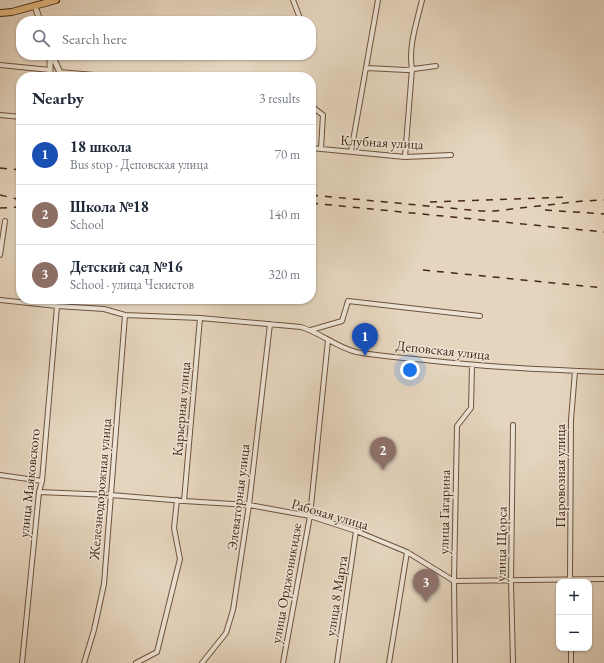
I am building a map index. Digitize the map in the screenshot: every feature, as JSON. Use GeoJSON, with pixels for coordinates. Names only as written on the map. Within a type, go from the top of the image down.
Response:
{"type":"FeatureCollection","features":[{"type":"Feature","properties":{"kind":"main road"},"geometry":{"type":"LineString","coordinates":[[0,13],[12,12],[34,3],[56,0]]}},
{"type":"Feature","properties":{"kind":"street"},"geometry":{"type":"LineString","coordinates":[[293,0],[299,16]]}},
{"type":"Feature","properties":{"kind":"street"},"geometry":{"type":"LineString","coordinates":[[351,152],[378,0]]}},
{"type":"Feature","properties":{"kind":"street"},"geometry":{"type":"LineString","coordinates":[[404,157],[412,69],[410,57],[422,0]]}},
{"type":"Feature","properties":{"kind":"street"},"geometry":{"type":"LineString","coordinates":[[34,3],[38,16]]}},
{"type":"Feature","properties":{"kind":"street"},"geometry":{"type":"LineString","coordinates":[[0,66],[50,70],[51,60]]}},
{"type":"Feature","properties":{"kind":"street"},"geometry":{"type":"LineString","coordinates":[[54,60],[60,72]]}},
{"type":"Feature","properties":{"kind":"street"},"geometry":{"type":"LineString","coordinates":[[367,68],[406,70],[436,66]]}},
{"type":"Feature","properties":{"kind":"street"},"geometry":{"type":"LineString","coordinates":[[316,110],[323,115],[322,149]]}},
{"type":"Feature","properties":{"kind":"street"},"geometry":{"type":"LineString","coordinates":[[0,115],[16,117]]}},
{"type":"Feature","properties":{"kind":"street","name":"Клубная улица"},"geometry":{"type":"LineString","coordinates":[[316,148],[404,157],[451,155]]}},
{"type":"Feature","properties":{"kind":"street"},"geometry":{"type":"LineString","coordinates":[[0,255],[5,221]]}},
{"type":"Feature","properties":{"kind":"street","name":"Деповская улица"},"geometry":{"type":"LineString","coordinates":[[0,300],[16,302]]}},
{"type":"Feature","properties":{"kind":"street"},"geometry":{"type":"LineString","coordinates":[[311,330],[342,320],[348,301],[480,316]]}},
{"type":"Feature","properties":{"kind":"street","name":"Деповская улица"},"geometry":{"type":"LineString","coordinates":[[38,304],[104,309],[125,315],[200,318],[301,328],[311,330],[340,347],[356,352],[472,365],[604,372]]}},
{"type":"Feature","properties":{"kind":"street","name":"улица Маяковского"},"geometry":{"type":"LineString","coordinates":[[22,663],[38,492],[42,481],[57,306]]}},
{"type":"Feature","properties":{"kind":"street","name":"Железнодорожная улица"},"geometry":{"type":"LineString","coordinates":[[84,663],[94,630],[104,584],[125,315]]}},
{"type":"Feature","properties":{"kind":"street","name":"Карьерная улица"},"geometry":{"type":"LineString","coordinates":[[184,501],[200,318]]}},
{"type":"Feature","properties":{"kind":"street","name":"Элеваторная улица"},"geometry":{"type":"LineString","coordinates":[[202,663],[226,633],[233,610],[249,505],[270,324]]}},
{"type":"Feature","properties":{"kind":"street","name":"улица Орджоникидзе"},"geometry":{"type":"LineString","coordinates":[[283,663],[310,516],[328,340]]}},
{"type":"Feature","properties":{"kind":"street","name":"улица Гагарина"},"geometry":{"type":"LineString","coordinates":[[454,663],[457,426],[471,408],[472,365]]}},
{"type":"Feature","properties":{"kind":"street","name":"Паровозная улица"},"geometry":{"type":"LineString","coordinates":[[570,579],[571,420],[575,371]]}},
{"type":"Feature","properties":{"kind":"street","name":"улица Щорса"},"geometry":{"type":"LineString","coordinates":[[513,425],[511,581],[513,663]]}},
{"type":"Feature","properties":{"kind":"street"},"geometry":{"type":"LineString","coordinates":[[0,475],[42,481]]}},
{"type":"Feature","properties":{"kind":"street","name":"Рабочая улица"},"geometry":{"type":"LineString","coordinates":[[38,492],[111,495],[249,505],[310,516],[356,531],[407,552],[454,581]]}},
{"type":"Feature","properties":{"kind":"street"},"geometry":{"type":"LineString","coordinates":[[136,663],[157,652],[180,559],[174,528],[177,500]]}},
{"type":"Feature","properties":{"kind":"street","name":"улица 8 Марта"},"geometry":{"type":"LineString","coordinates":[[336,663],[356,531]]}},
{"type":"Feature","properties":{"kind":"street"},"geometry":{"type":"LineString","coordinates":[[389,663],[407,552]]}},
{"type":"Feature","properties":{"kind":"street"},"geometry":{"type":"LineString","coordinates":[[592,579],[604,578]]}},
{"type":"Feature","properties":{"kind":"street"},"geometry":{"type":"LineString","coordinates":[[454,581],[556,581]]}},
{"type":"Feature","properties":{"kind":"street"},"geometry":{"type":"LineString","coordinates":[[571,651],[571,663]]}},
{"type":"Feature","properties":{"kind":"railway"},"geometry":{"type":"LineString","coordinates":[[0,168],[16,170]]}},
{"type":"Feature","properties":{"kind":"railway"},"geometry":{"type":"LineString","coordinates":[[0,195],[16,199]]}},
{"type":"Feature","properties":{"kind":"railway"},"geometry":{"type":"LineString","coordinates":[[316,195],[481,211],[604,200]]}},
{"type":"Feature","properties":{"kind":"railway"},"geometry":{"type":"LineString","coordinates":[[430,202],[570,197]]}},
{"type":"Feature","properties":{"kind":"railway"},"geometry":{"type":"LineString","coordinates":[[316,203],[604,232]]}},
{"type":"Feature","properties":{"kind":"railway"},"geometry":{"type":"LineString","coordinates":[[0,208],[16,207]]}},
{"type":"Feature","properties":{"kind":"railway"},"geometry":{"type":"LineString","coordinates":[[545,210],[604,214]]}},
{"type":"Feature","properties":{"kind":"railway"},"geometry":{"type":"LineString","coordinates":[[423,270],[604,288]]}},
{"type":"Feature","properties":{"kind":"place","name":"18 школа"},"geometry":{"type":"Point","coordinates":[365,356]}},
{"type":"Feature","properties":{"kind":"place","name":"Школа №18"},"geometry":{"type":"Point","coordinates":[383,470]}},
{"type":"Feature","properties":{"kind":"place","name":"Детский сад №16"},"geometry":{"type":"Point","coordinates":[426,602]}}]}
